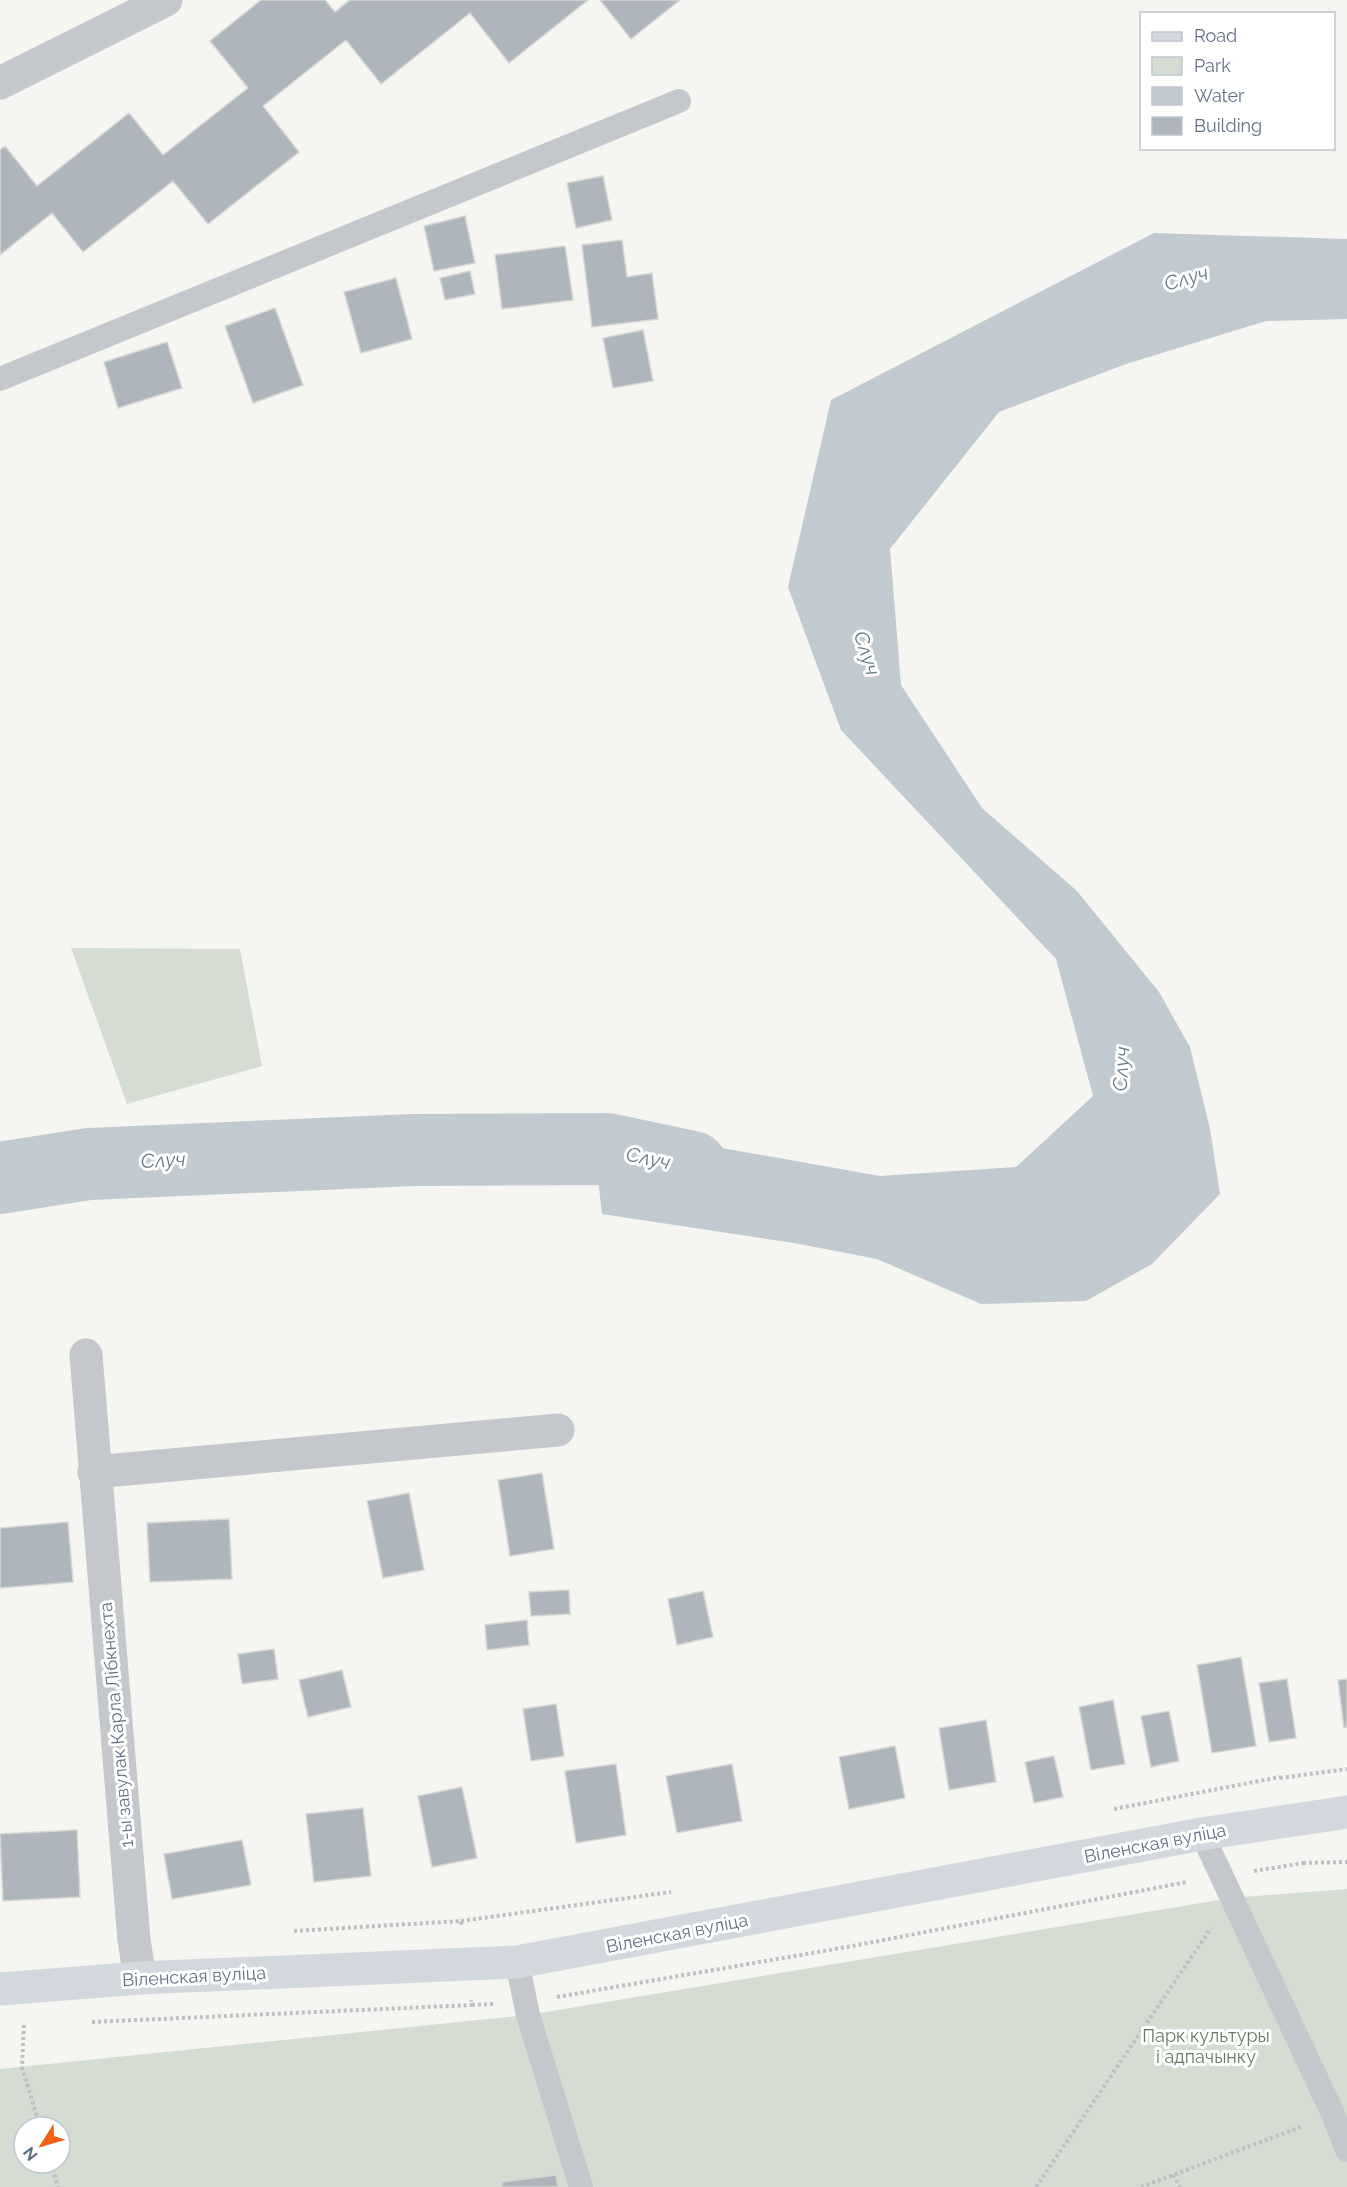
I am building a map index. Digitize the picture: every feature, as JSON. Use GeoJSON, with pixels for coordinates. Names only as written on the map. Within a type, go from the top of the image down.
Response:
{"type":"FeatureCollection","features":[{"type":"Feature","properties":{"kind":"main road","name":"Віленская вуліца"},"geometry":{"type":"LineString","coordinates":[[0,1989],[140,1978],[517,1962],[1202,1834],[1347,1812]]}},
{"type":"Feature","properties":{"kind":"street"},"geometry":{"type":"LineString","coordinates":[[0,83],[166,0]]}},
{"type":"Feature","properties":{"kind":"street","name":"1-ы завулак Карла Лібкнехта"},"geometry":{"type":"LineString","coordinates":[[86,1355],[93,1472],[134,1940],[140,1978]]}},
{"type":"Feature","properties":{"kind":"street"},"geometry":{"type":"LineString","coordinates":[[93,1472],[558,1430]]}},
{"type":"Feature","properties":{"kind":"lane"},"geometry":{"type":"LineString","coordinates":[[0,379],[679,101]]}},
{"type":"Feature","properties":{"kind":"lane"},"geometry":{"type":"LineString","coordinates":[[1202,1834],[1334,2114],[1347,2150]]}},
{"type":"Feature","properties":{"kind":"lane"},"geometry":{"type":"LineString","coordinates":[[517,1962],[524,2002],[581,2187]]}},
{"type":"Feature","properties":{"kind":"path"},"geometry":{"type":"LineString","coordinates":[[472,2005],[524,2002],[847,1947],[1221,1875],[1304,1863]]}},
{"type":"Feature","properties":{"kind":"path"},"geometry":{"type":"LineString","coordinates":[[1036,2187],[1232,1898]]}},
{"type":"Feature","properties":{"kind":"path"},"geometry":{"type":"LineString","coordinates":[[1141,2187],[1334,2114]]}},
{"type":"Feature","properties":{"kind":"path"},"geometry":{"type":"LineString","coordinates":[[1173,2175],[1180,2187]]}},
{"type":"Feature","properties":{"kind":"green space"},"geometry":{"type":"Polygon","coordinates":[[[71,948],[240,949],[262,1066],[127,1104],[71,948]]]}},
{"type":"Feature","properties":{"kind":"green space","name":"Парк культуры і адпачынку"},"geometry":{"type":"Polygon","coordinates":[[[1347,1889],[1347,2187],[0,2187],[0,2069],[528,2015],[1231,1898],[1347,1889]]]}},
{"type":"Feature","properties":{"kind":"water"},"geometry":{"type":"Polygon","coordinates":[[[1154,233],[1347,239],[1347,319],[1266,321],[1126,364],[999,412],[890,549],[901,685],[982,808],[1077,891],[1159,992],[1190,1047],[1210,1129],[1220,1194],[1152,1264],[1086,1301],[981,1304],[877,1259],[794,1243],[602,1214],[592,1125],[880,1176],[1016,1167],[1093,1096],[1056,959],[841,730],[788,587],[831,400],[1154,233]]]}},
{"type":"Feature","properties":{"kind":"building"},"geometry":{"type":"Polygon","coordinates":[[[261,0],[325,0],[335,12],[350,0],[588,0],[509,63],[470,13],[381,84],[346,40],[263,106],[299,152],[208,224],[173,181],[83,252],[52,213],[0,255],[0,150],[5,146],[37,186],[129,113],[163,155],[248,88],[210,41],[261,0]]]}},
{"type":"Feature","properties":{"kind":"building"},"geometry":{"type":"Polygon","coordinates":[[[600,0],[680,0],[631,39],[600,0]]]}},
{"type":"Feature","properties":{"kind":"building"},"geometry":{"type":"Polygon","coordinates":[[[603,176],[612,220],[576,228],[567,183],[603,176]]]}},
{"type":"Feature","properties":{"kind":"building"},"geometry":{"type":"Polygon","coordinates":[[[465,216],[475,263],[434,271],[424,226],[465,216]]]}},
{"type":"Feature","properties":{"kind":"building"},"geometry":{"type":"Polygon","coordinates":[[[622,240],[627,277],[652,273],[658,319],[592,327],[582,245],[622,240]]]}},
{"type":"Feature","properties":{"kind":"building"},"geometry":{"type":"Polygon","coordinates":[[[565,246],[573,300],[502,309],[495,255],[565,246]]]}},
{"type":"Feature","properties":{"kind":"building"},"geometry":{"type":"Polygon","coordinates":[[[470,271],[475,294],[445,300],[440,278],[470,271]]]}},
{"type":"Feature","properties":{"kind":"building"},"geometry":{"type":"Polygon","coordinates":[[[396,278],[412,339],[361,353],[344,292],[396,278]]]}},
{"type":"Feature","properties":{"kind":"building"},"geometry":{"type":"Polygon","coordinates":[[[275,308],[303,385],[253,403],[225,326],[275,308]]]}},
{"type":"Feature","properties":{"kind":"building"},"geometry":{"type":"Polygon","coordinates":[[[643,330],[653,381],[613,388],[603,338],[643,330]]]}},
{"type":"Feature","properties":{"kind":"building"},"geometry":{"type":"Polygon","coordinates":[[[167,342],[182,388],[118,408],[104,362],[167,342]]]}},
{"type":"Feature","properties":{"kind":"building"},"geometry":{"type":"Polygon","coordinates":[[[542,1473],[554,1549],[510,1556],[498,1480],[542,1473]]]}},
{"type":"Feature","properties":{"kind":"building"},"geometry":{"type":"Polygon","coordinates":[[[409,1493],[424,1570],[383,1578],[367,1501],[409,1493]]]}},
{"type":"Feature","properties":{"kind":"building"},"geometry":{"type":"Polygon","coordinates":[[[229,1519],[232,1579],[150,1582],[147,1523],[229,1519]]]}},
{"type":"Feature","properties":{"kind":"building"},"geometry":{"type":"Polygon","coordinates":[[[68,1522],[73,1582],[0,1588],[0,1528],[68,1522]]]}},
{"type":"Feature","properties":{"kind":"building"},"geometry":{"type":"Polygon","coordinates":[[[569,1590],[570,1614],[531,1616],[529,1592],[569,1590]]]}},
{"type":"Feature","properties":{"kind":"building"},"geometry":{"type":"Polygon","coordinates":[[[703,1591],[713,1637],[677,1645],[668,1599],[703,1591]]]}},
{"type":"Feature","properties":{"kind":"building"},"geometry":{"type":"Polygon","coordinates":[[[527,1620],[529,1645],[487,1650],[485,1625],[527,1620]]]}},
{"type":"Feature","properties":{"kind":"building"},"geometry":{"type":"Polygon","coordinates":[[[274,1649],[278,1679],[242,1684],[238,1654],[274,1649]]]}},
{"type":"Feature","properties":{"kind":"building"},"geometry":{"type":"Polygon","coordinates":[[[1241,1657],[1256,1746],[1212,1753],[1197,1665],[1241,1657]]]}},
{"type":"Feature","properties":{"kind":"building"},"geometry":{"type":"Polygon","coordinates":[[[342,1670],[351,1707],[308,1717],[299,1680],[342,1670]]]}},
{"type":"Feature","properties":{"kind":"building"},"geometry":{"type":"Polygon","coordinates":[[[1287,1679],[1296,1738],[1269,1742],[1259,1683],[1287,1679]]]}},
{"type":"Feature","properties":{"kind":"building"},"geometry":{"type":"Polygon","coordinates":[[[1347,1679],[1347,1727],[1344,1728],[1338,1680],[1347,1679]]]}},
{"type":"Feature","properties":{"kind":"building"},"geometry":{"type":"Polygon","coordinates":[[[1113,1700],[1125,1764],[1091,1770],[1079,1707],[1113,1700]]]}},
{"type":"Feature","properties":{"kind":"building"},"geometry":{"type":"Polygon","coordinates":[[[556,1704],[564,1756],[531,1761],[523,1709],[556,1704]]]}},
{"type":"Feature","properties":{"kind":"building"},"geometry":{"type":"Polygon","coordinates":[[[1169,1711],[1179,1761],[1151,1767],[1141,1716],[1169,1711]]]}},
{"type":"Feature","properties":{"kind":"building"},"geometry":{"type":"Polygon","coordinates":[[[986,1720],[996,1782],[949,1790],[939,1728],[986,1720]]]}},
{"type":"Feature","properties":{"kind":"building"},"geometry":{"type":"Polygon","coordinates":[[[895,1746],[905,1798],[849,1809],[839,1757],[895,1746]]]}},
{"type":"Feature","properties":{"kind":"building"},"geometry":{"type":"Polygon","coordinates":[[[1054,1756],[1063,1797],[1034,1803],[1025,1762],[1054,1756]]]}},
{"type":"Feature","properties":{"kind":"building"},"geometry":{"type":"Polygon","coordinates":[[[616,1764],[626,1835],[576,1843],[565,1771],[616,1764]]]}},
{"type":"Feature","properties":{"kind":"building"},"geometry":{"type":"Polygon","coordinates":[[[732,1764],[742,1821],[677,1833],[666,1776],[732,1764]]]}},
{"type":"Feature","properties":{"kind":"building"},"geometry":{"type":"Polygon","coordinates":[[[462,1787],[477,1858],[432,1867],[418,1796],[462,1787]]]}},
{"type":"Feature","properties":{"kind":"building"},"geometry":{"type":"Polygon","coordinates":[[[363,1808],[371,1876],[314,1882],[306,1814],[363,1808]]]}},
{"type":"Feature","properties":{"kind":"building"},"geometry":{"type":"Polygon","coordinates":[[[77,1830],[80,1897],[3,1901],[0,1834],[77,1830]]]}},
{"type":"Feature","properties":{"kind":"building"},"geometry":{"type":"Polygon","coordinates":[[[242,1840],[251,1885],[172,1899],[164,1854],[242,1840]]]}},
{"type":"Feature","properties":{"kind":"building"},"geometry":{"type":"Polygon","coordinates":[[[556,2175],[558,2187],[502,2187],[502,2182],[556,2175]]]}},
{"type":"Feature","properties":{"kind":"waterway","name":"Случ"},"geometry":{"type":"LineString","coordinates":[[0,1178],[89,1164],[413,1150],[607,1149],[692,1167]]}}]}
